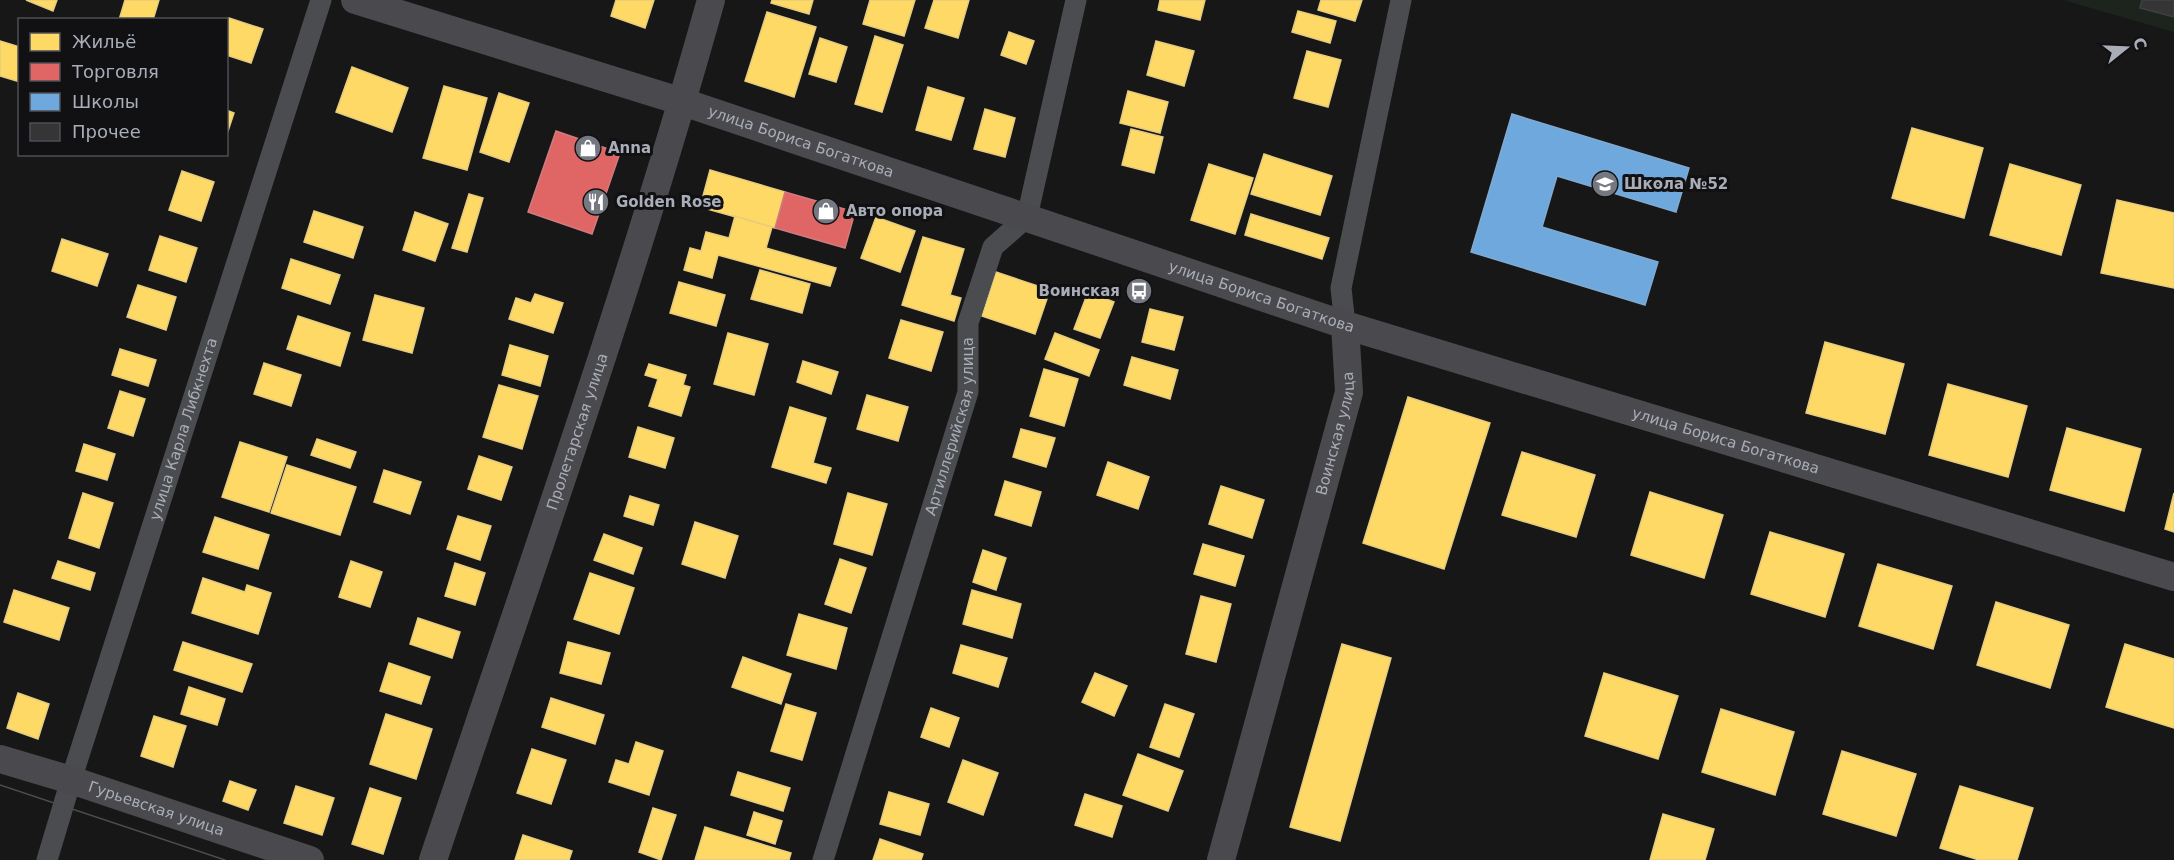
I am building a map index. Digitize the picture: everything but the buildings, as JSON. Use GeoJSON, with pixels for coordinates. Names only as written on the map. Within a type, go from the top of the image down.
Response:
{"type":"FeatureCollection","features":[{"type":"Feature","properties":{"kind":"main road","name":"улица Бориса Богаткова"},"geometry":{"type":"LineString","coordinates":[[356,0],[682,102],[1345,325],[2174,577]]}},
{"type":"Feature","properties":{"kind":"main road","name":"Пролетарская улица"},"geometry":{"type":"LineString","coordinates":[[433,860],[631,270],[711,0]]}},
{"type":"Feature","properties":{"kind":"main road","name":"Воинская улица"},"geometry":{"type":"LineString","coordinates":[[1221,860],[1349,392],[1345,325]]}},
{"type":"Feature","properties":{"kind":"main road","name":"Гурьевская улица"},"geometry":{"type":"LineString","coordinates":[[0,759],[71,780],[310,860]]}},
{"type":"Feature","properties":{"kind":"street","name":"улица Карла Либкнехта"},"geometry":{"type":"LineString","coordinates":[[47,860],[321,0]]}},
{"type":"Feature","properties":{"kind":"street"},"geometry":{"type":"LineString","coordinates":[[1028,217],[1076,0]]}},
{"type":"Feature","properties":{"kind":"street","name":"Воинская улица"},"geometry":{"type":"LineString","coordinates":[[1345,325],[1341,288],[1401,0]]}},
{"type":"Feature","properties":{"kind":"street","name":"Артиллерийская улица"},"geometry":{"type":"LineString","coordinates":[[823,860],[968,393],[968,323],[993,247],[1028,217]]}},
{"type":"Feature","properties":{"kind":"shaded area"},"geometry":{"type":"Polygon","coordinates":[[[2063,0],[2174,0],[2174,32],[2063,0]]]}},
{"type":"Feature","properties":{"kind":"tram line"},"geometry":{"type":"LineString","coordinates":[[0,785],[225,860]]}},
{"type":"Feature","properties":{"kind":"place","name":"Anna"},"geometry":{"type":"Point","coordinates":[588,148]}},
{"type":"Feature","properties":{"kind":"place","name":"Школа №52"},"geometry":{"type":"Point","coordinates":[1605,184]}},
{"type":"Feature","properties":{"kind":"place","name":"Golden Rose"},"geometry":{"type":"Point","coordinates":[596,202]}},
{"type":"Feature","properties":{"kind":"place","name":"Авто опора"},"geometry":{"type":"Point","coordinates":[826,211]}},
{"type":"Feature","properties":{"kind":"place","name":"Воинская"},"geometry":{"type":"Point","coordinates":[1139,291]}}]}
